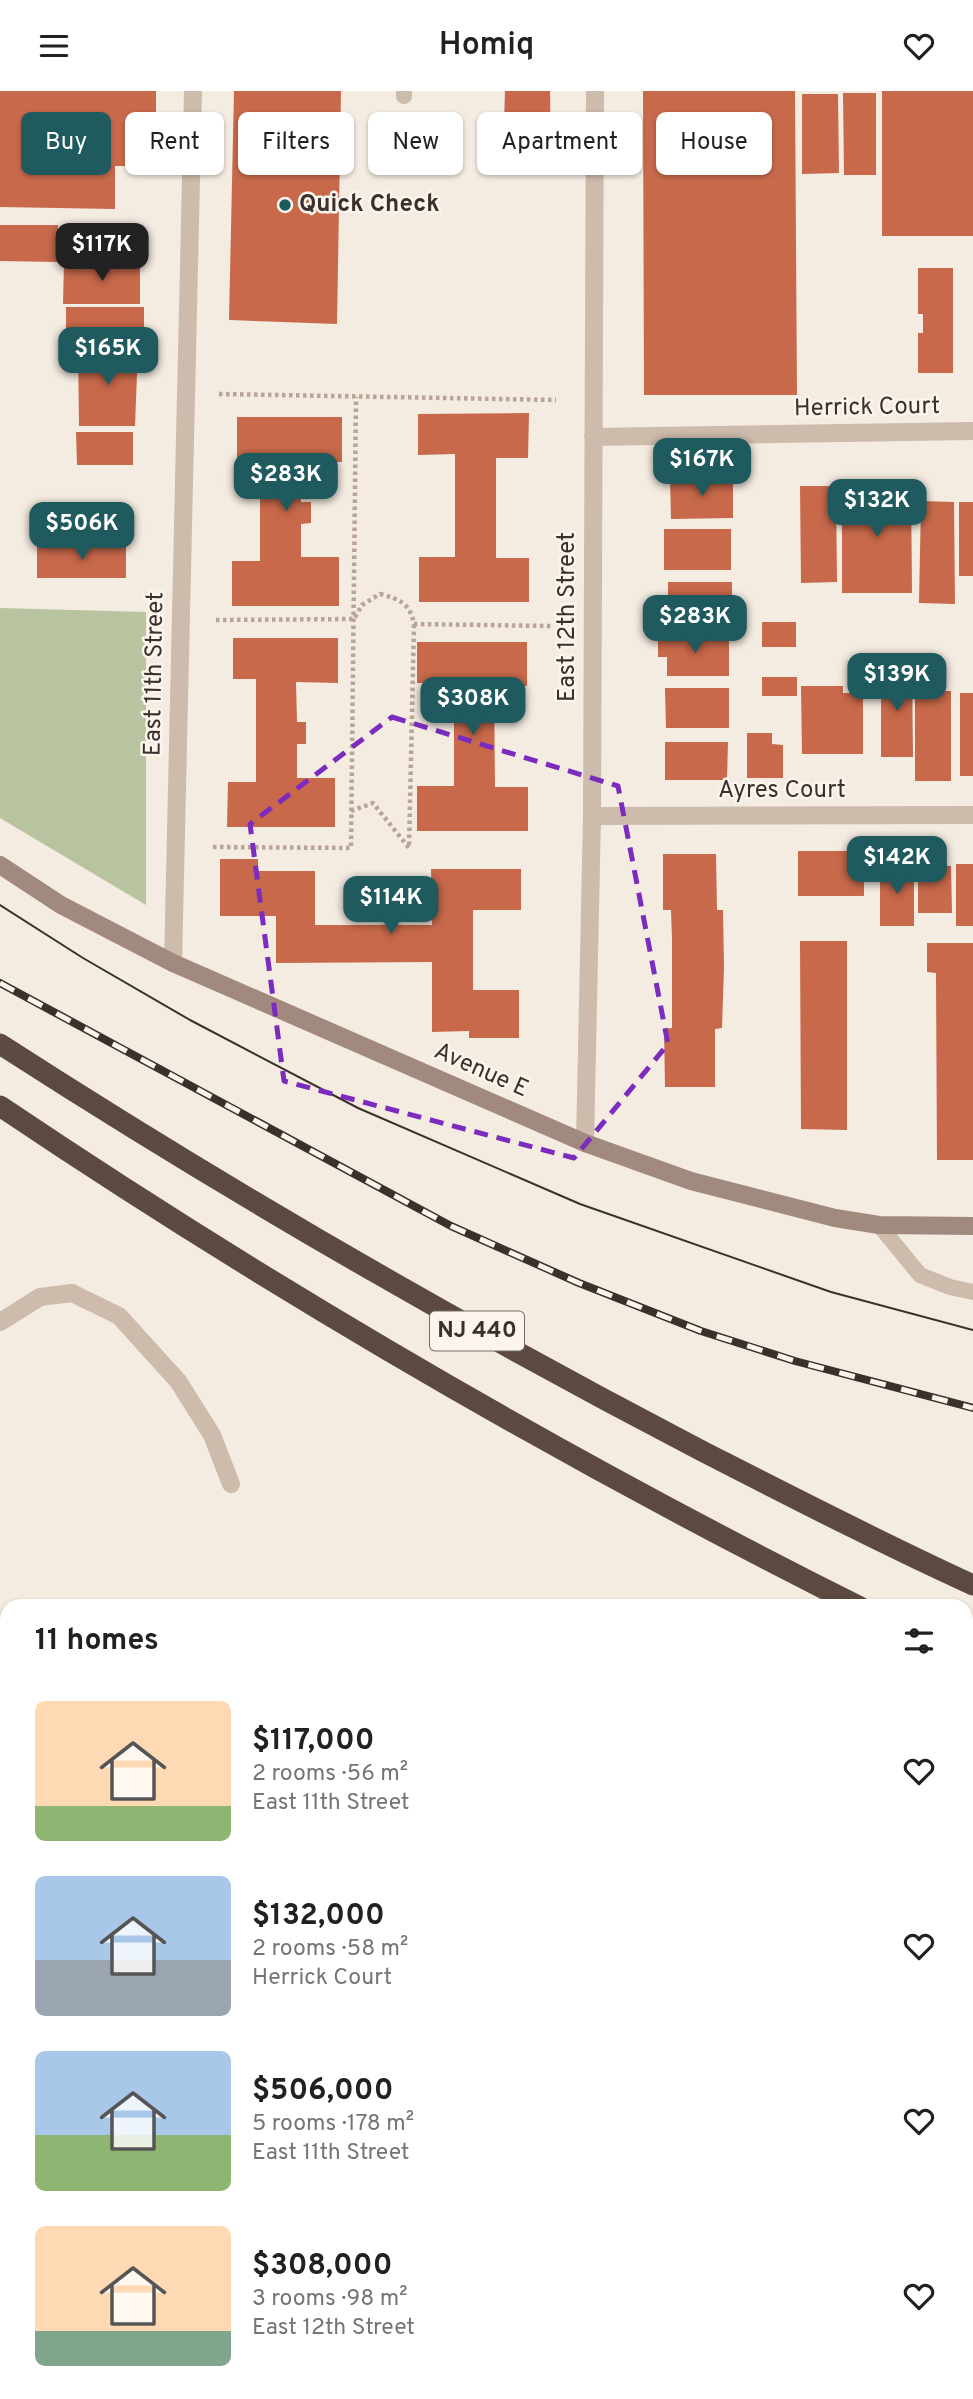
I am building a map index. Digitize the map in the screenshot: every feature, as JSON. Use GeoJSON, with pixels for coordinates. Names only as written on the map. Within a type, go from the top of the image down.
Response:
{"type":"FeatureCollection","features":[{"type":"Feature","properties":{"kind":"highway","name":"NJ 440"},"geometry":{"type":"LineString","coordinates":[[0,1044],[159,1146],[475,1329],[587,1391],[805,1504],[973,1585]]}},
{"type":"Feature","properties":{"kind":"highway","name":"NJ 440"},"geometry":{"type":"LineString","coordinates":[[0,1106],[245,1264],[458,1391],[675,1512],[844,1599]]}},
{"type":"Feature","properties":{"kind":"main road","name":"Avenue E"},"geometry":{"type":"LineString","coordinates":[[0,865],[61,905],[173,963],[585,1143],[691,1181],[835,1218],[879,1225],[973,1226]]}},
{"type":"Feature","properties":{"kind":"street","name":"East 11th Street"},"geometry":{"type":"LineString","coordinates":[[173,963],[192,91]]}},
{"type":"Feature","properties":{"kind":"street","name":"East 12th Street"},"geometry":{"type":"LineString","coordinates":[[585,1143],[592,815],[595,91]]}},
{"type":"Feature","properties":{"kind":"street","name":"Herrick Court"},"geometry":{"type":"LineString","coordinates":[[593,437],[973,431]]}},
{"type":"Feature","properties":{"kind":"street","name":"Ayres Court"},"geometry":{"type":"LineString","coordinates":[[592,815],[973,815]]}},
{"type":"Feature","properties":{"kind":"street"},"geometry":{"type":"LineString","coordinates":[[0,1322],[40,1297],[72,1293],[119,1316],[178,1381],[212,1435],[231,1484]]}},
{"type":"Feature","properties":{"kind":"lane"},"geometry":{"type":"LineString","coordinates":[[879,1225],[920,1275],[950,1287],[973,1292]]}},
{"type":"Feature","properties":{"kind":"path"},"geometry":{"type":"LineString","coordinates":[[219,394],[556,400]]}},
{"type":"Feature","properties":{"kind":"path"},"geometry":{"type":"LineString","coordinates":[[213,847],[351,848],[356,397]]}},
{"type":"Feature","properties":{"kind":"path"},"geometry":{"type":"LineString","coordinates":[[351,811],[373,803],[409,848],[414,624],[412,612],[398,599],[380,594],[362,605],[354,619]]}},
{"type":"Feature","properties":{"kind":"path"},"geometry":{"type":"LineString","coordinates":[[216,620],[354,619]]}},
{"type":"Feature","properties":{"kind":"path"},"geometry":{"type":"LineString","coordinates":[[414,624],[551,626]]}},
{"type":"Feature","properties":{"kind":"highlighted area"},"geometry":{"type":"Polygon","coordinates":[[[392,717],[618,786],[668,1044],[574,1158],[284,1081],[250,824],[392,717]]]}},
{"type":"Feature","properties":{"kind":"green space"},"geometry":{"type":"Polygon","coordinates":[[[0,608],[146,612],[146,905],[0,818],[0,608]]]}},
{"type":"Feature","properties":{"kind":"building"},"geometry":{"type":"Polygon","coordinates":[[[0,91],[156,91],[156,112],[125,112],[125,166],[115,166],[115,209],[0,207],[0,91]]]}},
{"type":"Feature","properties":{"kind":"building","name":"Quick Check"},"geometry":{"type":"Polygon","coordinates":[[[234,91],[341,91],[341,112],[238,112],[238,175],[340,175],[337,324],[229,320],[234,91]]]}},
{"type":"Feature","properties":{"kind":"building"},"geometry":{"type":"Polygon","coordinates":[[[505,91],[550,91],[550,112],[504,112],[505,91]]]}},
{"type":"Feature","properties":{"kind":"building"},"geometry":{"type":"Polygon","coordinates":[[[643,91],[795,91],[797,395],[644,395],[643,91]]]}},
{"type":"Feature","properties":{"kind":"building"},"geometry":{"type":"Polygon","coordinates":[[[882,91],[973,91],[973,236],[882,236],[882,91]]]}},
{"type":"Feature","properties":{"kind":"building"},"geometry":{"type":"Polygon","coordinates":[[[843,93],[876,93],[876,175],[844,175],[843,93]]]}},
{"type":"Feature","properties":{"kind":"building"},"geometry":{"type":"Polygon","coordinates":[[[802,94],[838,94],[839,173],[802,174],[802,94]]]}},
{"type":"Feature","properties":{"kind":"building"},"geometry":{"type":"Polygon","coordinates":[[[0,225],[58,225],[58,262],[0,261],[0,225]]]}},
{"type":"Feature","properties":{"kind":"building"},"geometry":{"type":"Polygon","coordinates":[[[64,262],[140,263],[140,304],[63,304],[64,262]]]}},
{"type":"Feature","properties":{"kind":"building"},"geometry":{"type":"Polygon","coordinates":[[[918,268],[953,268],[953,373],[918,373],[918,333],[923,333],[923,314],[918,314],[918,268]]]}},
{"type":"Feature","properties":{"kind":"building"},"geometry":{"type":"Polygon","coordinates":[[[66,307],[144,307],[144,345],[66,345],[66,307]]]}},
{"type":"Feature","properties":{"kind":"building"},"geometry":{"type":"Polygon","coordinates":[[[78,349],[138,349],[135,426],[79,426],[78,349]]]}},
{"type":"Feature","properties":{"kind":"building"},"geometry":{"type":"Polygon","coordinates":[[[529,413],[528,458],[496,458],[496,558],[529,558],[529,602],[419,602],[419,557],[455,557],[455,454],[418,455],[418,414],[529,413]]]}},
{"type":"Feature","properties":{"kind":"building"},"geometry":{"type":"Polygon","coordinates":[[[237,417],[342,417],[342,462],[301,462],[301,502],[311,502],[311,523],[301,524],[301,557],[339,557],[339,606],[232,606],[232,561],[260,561],[260,459],[237,459],[237,417]]]}},
{"type":"Feature","properties":{"kind":"building"},"geometry":{"type":"Polygon","coordinates":[[[76,432],[133,432],[133,465],[77,465],[76,432]]]}},
{"type":"Feature","properties":{"kind":"building"},"geometry":{"type":"Polygon","coordinates":[[[733,477],[733,518],[671,519],[670,478],[733,477]]]}},
{"type":"Feature","properties":{"kind":"building"},"geometry":{"type":"Polygon","coordinates":[[[842,484],[911,484],[912,593],[842,593],[842,484]]]}},
{"type":"Feature","properties":{"kind":"building"},"geometry":{"type":"Polygon","coordinates":[[[800,486],[836,486],[837,582],[801,583],[800,486]]]}},
{"type":"Feature","properties":{"kind":"building"},"geometry":{"type":"Polygon","coordinates":[[[921,501],[954,502],[955,604],[919,603],[921,501]]]}},
{"type":"Feature","properties":{"kind":"building"},"geometry":{"type":"Polygon","coordinates":[[[959,502],[973,502],[973,576],[959,576],[959,502]]]}},
{"type":"Feature","properties":{"kind":"building"},"geometry":{"type":"Polygon","coordinates":[[[66,511],[132,511],[132,539],[66,538],[66,511]]]}},
{"type":"Feature","properties":{"kind":"building"},"geometry":{"type":"Polygon","coordinates":[[[664,529],[731,529],[731,570],[664,570],[664,529]]]}},
{"type":"Feature","properties":{"kind":"building"},"geometry":{"type":"Polygon","coordinates":[[[37,545],[126,545],[126,578],[37,578],[37,545]]]}},
{"type":"Feature","properties":{"kind":"building"},"geometry":{"type":"Polygon","coordinates":[[[668,582],[732,582],[732,622],[668,622],[668,582]]]}},
{"type":"Feature","properties":{"kind":"building"},"geometry":{"type":"Polygon","coordinates":[[[762,622],[796,622],[796,647],[762,647],[762,622]]]}},
{"type":"Feature","properties":{"kind":"building"},"geometry":{"type":"Polygon","coordinates":[[[658,636],[729,636],[729,676],[667,676],[667,657],[658,657],[658,636]]]}},
{"type":"Feature","properties":{"kind":"building"},"geometry":{"type":"Polygon","coordinates":[[[233,638],[338,638],[338,683],[296,682],[297,722],[306,722],[306,744],[297,744],[297,778],[335,778],[335,827],[227,827],[228,782],[256,782],[256,679],[233,679],[233,638]]]}},
{"type":"Feature","properties":{"kind":"building"},"geometry":{"type":"Polygon","coordinates":[[[417,642],[527,642],[527,686],[494,687],[495,787],[528,787],[528,831],[417,831],[417,786],[454,786],[454,684],[417,683],[417,642]]]}},
{"type":"Feature","properties":{"kind":"building"},"geometry":{"type":"Polygon","coordinates":[[[881,668],[912,668],[913,757],[881,757],[881,668]]]}},
{"type":"Feature","properties":{"kind":"building"},"geometry":{"type":"Polygon","coordinates":[[[762,677],[797,677],[797,696],[762,696],[762,677]]]}},
{"type":"Feature","properties":{"kind":"building"},"geometry":{"type":"Polygon","coordinates":[[[801,686],[843,686],[843,693],[863,693],[863,754],[802,754],[801,686]]]}},
{"type":"Feature","properties":{"kind":"building"},"geometry":{"type":"Polygon","coordinates":[[[665,688],[729,688],[729,728],[666,728],[665,688]]]}},
{"type":"Feature","properties":{"kind":"building"},"geometry":{"type":"Polygon","coordinates":[[[915,691],[951,691],[951,781],[915,781],[915,691]]]}},
{"type":"Feature","properties":{"kind":"building"},"geometry":{"type":"Polygon","coordinates":[[[960,693],[973,693],[973,776],[960,776],[960,693]]]}},
{"type":"Feature","properties":{"kind":"building"},"geometry":{"type":"Polygon","coordinates":[[[747,733],[772,733],[772,744],[783,745],[783,778],[747,778],[747,733]]]}},
{"type":"Feature","properties":{"kind":"building"},"geometry":{"type":"Polygon","coordinates":[[[665,742],[728,742],[727,780],[665,780],[665,742]]]}},
{"type":"Feature","properties":{"kind":"building"},"geometry":{"type":"Polygon","coordinates":[[[798,851],[864,851],[864,896],[798,896],[798,851]]]}},
{"type":"Feature","properties":{"kind":"building"},"geometry":{"type":"Polygon","coordinates":[[[663,854],[716,854],[717,910],[723,910],[724,967],[722,1028],[715,1029],[715,1087],[665,1087],[664,1029],[672,1028],[672,939],[671,910],[663,910],[663,854]]]}},
{"type":"Feature","properties":{"kind":"building"},"geometry":{"type":"Polygon","coordinates":[[[220,859],[258,859],[258,871],[315,871],[315,925],[432,925],[431,869],[521,869],[521,910],[473,910],[473,990],[519,990],[519,1038],[469,1038],[469,1031],[432,1032],[432,962],[276,963],[276,916],[220,916],[220,859]]]}},
{"type":"Feature","properties":{"kind":"building"},"geometry":{"type":"Polygon","coordinates":[[[956,864],[973,864],[973,926],[956,926],[956,864]]]}},
{"type":"Feature","properties":{"kind":"building"},"geometry":{"type":"Polygon","coordinates":[[[918,865],[951,866],[952,913],[918,913],[918,865]]]}},
{"type":"Feature","properties":{"kind":"building"},"geometry":{"type":"Polygon","coordinates":[[[880,866],[914,866],[914,926],[880,926],[880,866]]]}},
{"type":"Feature","properties":{"kind":"building"},"geometry":{"type":"Polygon","coordinates":[[[800,941],[847,941],[847,1130],[801,1129],[800,941]]]}},
{"type":"Feature","properties":{"kind":"building"},"geometry":{"type":"Polygon","coordinates":[[[927,943],[973,943],[973,1160],[937,1160],[936,973],[927,972],[927,943]]]}},
{"type":"Feature","properties":{"kind":"tram line"},"geometry":{"type":"LineString","coordinates":[[0,905],[83,958],[190,1020],[358,1108],[580,1204],[831,1292],[973,1330]]}},
{"type":"Feature","properties":{"kind":"railway"},"geometry":{"type":"LineString","coordinates":[[0,983],[451,1226],[579,1283],[701,1331],[795,1361],[973,1408]]}},
{"type":"Feature","properties":{"kind":"place","name":"Quick Check"},"geometry":{"type":"Point","coordinates":[285,205]}}]}
